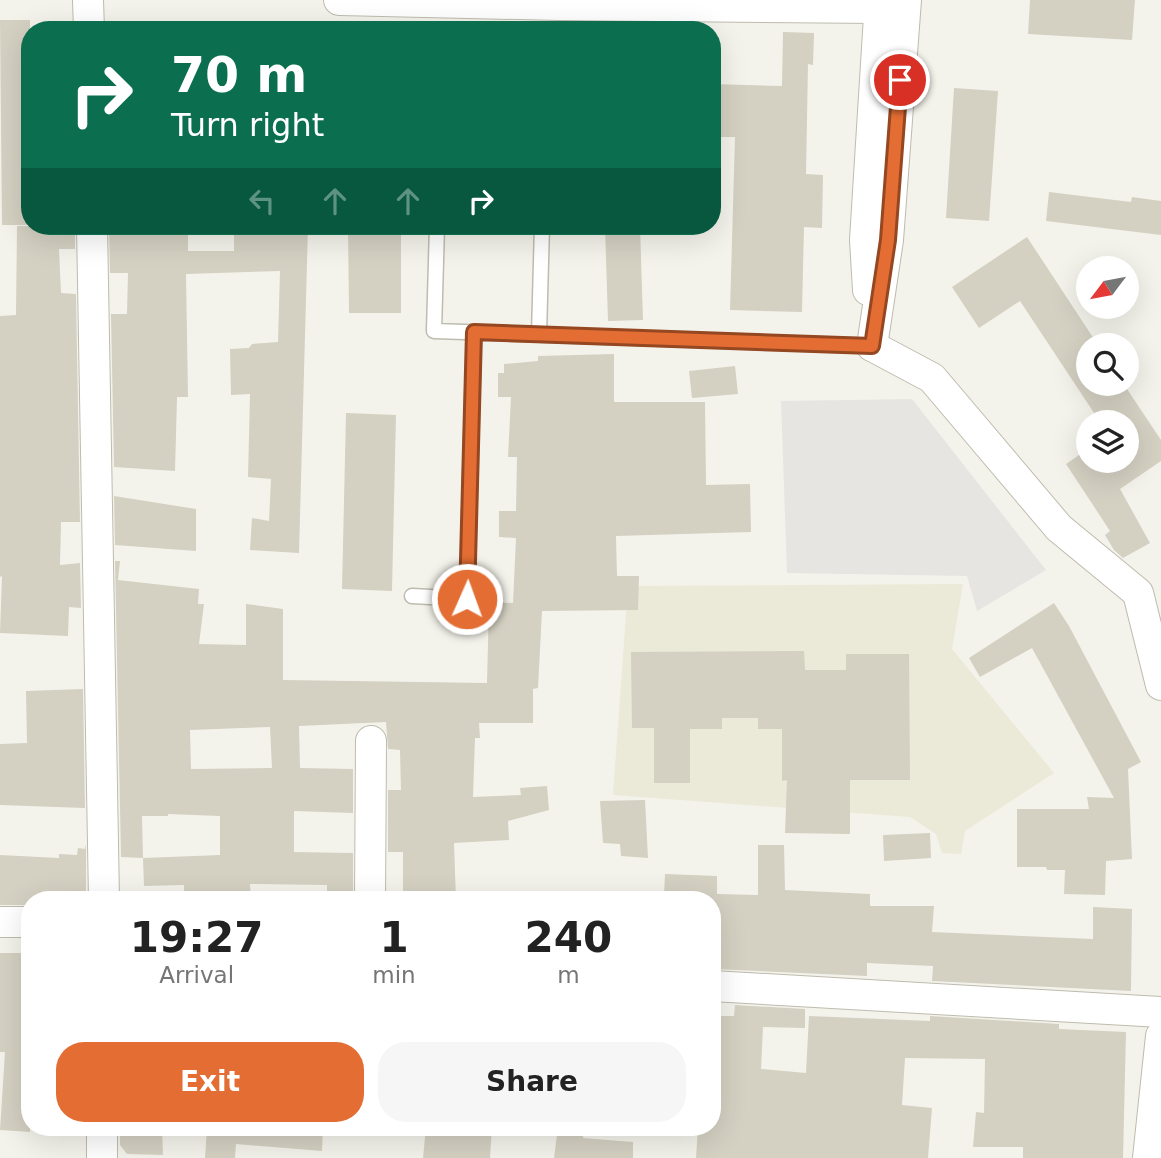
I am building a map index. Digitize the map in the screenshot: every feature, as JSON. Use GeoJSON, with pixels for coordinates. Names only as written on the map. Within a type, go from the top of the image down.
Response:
{"type":"FeatureCollection","features":[{"type":"Feature","properties":{"kind":"street"},"geometry":{"type":"LineString","coordinates":[[88,0],[89,21]]}},
{"type":"Feature","properties":{"kind":"street"},"geometry":{"type":"LineString","coordinates":[[339,0],[889,3],[865,240],[872,346],[932,378],[1059,528],[1149,586],[1161,685]]}},
{"type":"Feature","properties":{"kind":"street"},"geometry":{"type":"LineString","coordinates":[[92,235],[104,891]]}},
{"type":"Feature","properties":{"kind":"street"},"geometry":{"type":"LineString","coordinates":[[370,891],[371,741]]}},
{"type":"Feature","properties":{"kind":"street"},"geometry":{"type":"LineString","coordinates":[[0,922],[21,922]]}},
{"type":"Feature","properties":{"kind":"street"},"geometry":{"type":"LineString","coordinates":[[721,987],[1161,1012]]}},
{"type":"Feature","properties":{"kind":"street"},"geometry":{"type":"LineString","coordinates":[[1148,1158],[1161,1036]]}},
{"type":"Feature","properties":{"kind":"street"},"geometry":{"type":"LineString","coordinates":[[102,1136],[102,1158]]}},
{"type":"Feature","properties":{"kind":"lane"},"geometry":{"type":"LineString","coordinates":[[437,235],[434,331],[872,346]]}},
{"type":"Feature","properties":{"kind":"lane"},"geometry":{"type":"LineString","coordinates":[[539,334],[542,235]]}},
{"type":"Feature","properties":{"kind":"lane"},"geometry":{"type":"LineString","coordinates":[[412,596],[467,599],[474,332]]}},
{"type":"Feature","properties":{"kind":"shaded area"},"geometry":{"type":"Polygon","coordinates":[[[912,399],[1046,570],[977,611],[967,576],[787,573],[781,401],[912,399]]]}},
{"type":"Feature","properties":{"kind":"shaded area"},"geometry":{"type":"Polygon","coordinates":[[[963,584],[952,649],[1054,773],[965,831],[961,854],[942,853],[936,834],[910,817],[613,795],[628,586],[963,584]]]}},
{"type":"Feature","properties":{"kind":"building"},"geometry":{"type":"Polygon","coordinates":[[[1030,0],[1135,0],[1132,40],[1028,34],[1030,0]]]}},
{"type":"Feature","properties":{"kind":"building"},"geometry":{"type":"Polygon","coordinates":[[[0,20],[30,20],[21,21],[21,225],[2,225],[0,20]]]}},
{"type":"Feature","properties":{"kind":"building"},"geometry":{"type":"Polygon","coordinates":[[[783,32],[814,33],[813,65],[808,64],[806,174],[823,175],[822,228],[804,227],[802,312],[730,310],[735,137],[721,137],[721,84],[782,86],[783,32]]]}},
{"type":"Feature","properties":{"kind":"building"},"geometry":{"type":"Polygon","coordinates":[[[954,88],[998,91],[989,221],[946,218],[954,88]]]}},
{"type":"Feature","properties":{"kind":"building"},"geometry":{"type":"Polygon","coordinates":[[[1049,192],[1131,202],[1132,197],[1161,201],[1161,235],[1046,221],[1049,192]]]}},
{"type":"Feature","properties":{"kind":"building"},"geometry":{"type":"Polygon","coordinates":[[[17,226],[21,226],[21,235],[75,235],[75,249],[59,249],[61,293],[76,294],[80,522],[61,522],[60,565],[80,563],[81,608],[69,607],[68,636],[0,633],[0,316],[16,315],[17,226]]]}},
{"type":"Feature","properties":{"kind":"building"},"geometry":{"type":"Polygon","coordinates":[[[109,235],[188,235],[188,251],[234,251],[234,235],[308,235],[299,553],[250,550],[252,518],[269,521],[271,479],[248,477],[250,394],[231,395],[230,349],[278,342],[280,271],[186,274],[188,397],[177,397],[175,471],[114,467],[111,314],[127,314],[128,273],[110,273],[109,235]]]}},
{"type":"Feature","properties":{"kind":"building"},"geometry":{"type":"Polygon","coordinates":[[[348,235],[401,235],[401,313],[349,313],[348,235]]]}},
{"type":"Feature","properties":{"kind":"building"},"geometry":{"type":"Polygon","coordinates":[[[605,235],[640,235],[643,320],[608,321],[605,235]]]}},
{"type":"Feature","properties":{"kind":"building"},"geometry":{"type":"Polygon","coordinates":[[[1027,237],[1076,312],[1076,319],[1081,319],[1090,333],[1076,333],[1076,386],[1020,301],[979,328],[952,287],[1027,237]]]}},
{"type":"Feature","properties":{"kind":"building"},"geometry":{"type":"Polygon","coordinates":[[[614,354],[614,402],[705,402],[706,485],[750,484],[751,532],[616,536],[617,576],[639,576],[638,610],[542,611],[538,688],[533,689],[533,723],[479,723],[480,738],[475,738],[473,797],[521,795],[520,788],[547,786],[549,810],[508,821],[509,840],[454,843],[456,891],[403,891],[403,852],[388,852],[388,790],[401,790],[400,750],[388,749],[386,722],[299,726],[300,768],[353,769],[353,813],[294,811],[294,852],[353,853],[353,891],[327,891],[327,885],[250,884],[250,891],[184,891],[184,885],[144,886],[143,858],[121,857],[115,561],[120,561],[118,580],[199,589],[198,604],[204,604],[199,644],[246,645],[246,604],[283,609],[283,680],[487,683],[489,602],[513,603],[516,538],[499,537],[499,511],[516,511],[517,457],[508,457],[511,397],[498,397],[498,373],[504,373],[504,364],[538,361],[538,356],[614,354]],[[270,727],[190,730],[191,769],[272,768],[270,727]],[[142,816],[143,858],[220,855],[220,816],[142,816]]]}},
{"type":"Feature","properties":{"kind":"building"},"geometry":{"type":"Polygon","coordinates":[[[735,366],[738,394],[692,398],[689,371],[735,366]]]}},
{"type":"Feature","properties":{"kind":"building"},"geometry":{"type":"Polygon","coordinates":[[[1083,396],[1132,396],[1161,440],[1161,461],[1120,489],[1150,543],[1123,558],[1114,550],[1105,535],[1110,531],[1066,464],[1076,457],[1076,473],[1139,473],[1139,410],[1092,410],[1083,396]]]}},
{"type":"Feature","properties":{"kind":"building"},"geometry":{"type":"Polygon","coordinates":[[[346,413],[396,415],[392,591],[342,589],[346,413]]]}},
{"type":"Feature","properties":{"kind":"building"},"geometry":{"type":"Polygon","coordinates":[[[114,496],[196,509],[196,551],[115,545],[114,496]]]}},
{"type":"Feature","properties":{"kind":"building"},"geometry":{"type":"Polygon","coordinates":[[[1054,603],[1069,626],[1141,762],[1128,769],[1132,859],[1106,861],[1105,895],[1064,894],[1065,870],[1017,867],[1017,809],[1089,809],[1087,797],[1114,798],[1032,648],[980,677],[969,658],[1054,603]]]}},
{"type":"Feature","properties":{"kind":"building"},"geometry":{"type":"Polygon","coordinates":[[[804,651],[805,670],[846,670],[846,654],[909,654],[910,780],[850,780],[850,834],[785,833],[787,780],[782,781],[782,729],[758,729],[758,718],[722,718],[722,729],[690,729],[690,783],[654,783],[654,728],[632,728],[631,652],[804,651]]]}},
{"type":"Feature","properties":{"kind":"building"},"geometry":{"type":"Polygon","coordinates":[[[83,689],[85,808],[0,805],[0,744],[27,743],[26,691],[83,689]]]}},
{"type":"Feature","properties":{"kind":"building"},"geometry":{"type":"Polygon","coordinates":[[[645,800],[648,858],[621,856],[620,844],[603,843],[600,801],[645,800]]]}},
{"type":"Feature","properties":{"kind":"building"},"geometry":{"type":"Polygon","coordinates":[[[930,833],[931,858],[884,861],[883,835],[930,833]]]}},
{"type":"Feature","properties":{"kind":"building"},"geometry":{"type":"Polygon","coordinates":[[[86,844],[86,891],[21,891],[21,905],[0,905],[0,855],[59,858],[59,854],[77,855],[78,848],[85,849],[86,844]]]}},
{"type":"Feature","properties":{"kind":"building"},"geometry":{"type":"Polygon","coordinates":[[[758,845],[784,845],[785,890],[870,894],[870,906],[934,906],[932,932],[1093,939],[1093,907],[1132,909],[1131,991],[932,981],[933,966],[867,963],[867,976],[721,969],[721,894],[758,895],[758,845]]]}},
{"type":"Feature","properties":{"kind":"building"},"geometry":{"type":"Polygon","coordinates":[[[665,874],[717,876],[717,891],[664,891],[665,874]]]}},
{"type":"Feature","properties":{"kind":"building"},"geometry":{"type":"Polygon","coordinates":[[[0,953],[21,953],[21,1131],[0,1130],[5,1052],[0,1052],[0,953]]]}},
{"type":"Feature","properties":{"kind":"building"},"geometry":{"type":"Polygon","coordinates":[[[735,1005],[805,1009],[805,1028],[763,1027],[761,1069],[806,1073],[809,1016],[930,1021],[930,1016],[1059,1024],[1059,1029],[1126,1032],[1123,1158],[1023,1158],[1023,1147],[973,1147],[976,1112],[984,1113],[985,1059],[905,1058],[902,1105],[932,1108],[928,1158],[696,1158],[697,1136],[721,1136],[721,1016],[734,1016],[735,1005]]]}},
{"type":"Feature","properties":{"kind":"building"},"geometry":{"type":"Polygon","coordinates":[[[120,1136],[162,1136],[163,1155],[127,1154],[120,1145],[120,1136]]]}},
{"type":"Feature","properties":{"kind":"building"},"geometry":{"type":"Polygon","coordinates":[[[206,1136],[323,1136],[322,1151],[236,1144],[235,1158],[205,1158],[206,1136]]]}},
{"type":"Feature","properties":{"kind":"building"},"geometry":{"type":"Polygon","coordinates":[[[425,1136],[491,1136],[490,1158],[423,1158],[425,1136]]]}},
{"type":"Feature","properties":{"kind":"building"},"geometry":{"type":"Polygon","coordinates":[[[557,1136],[633,1142],[633,1158],[554,1158],[557,1136]]]}},
{"type":"Feature","properties":{"kind":"route"},"geometry":{"type":"LineString","coordinates":[[467,599],[474,332],[872,346],[888,240],[900,80]]}}]}
